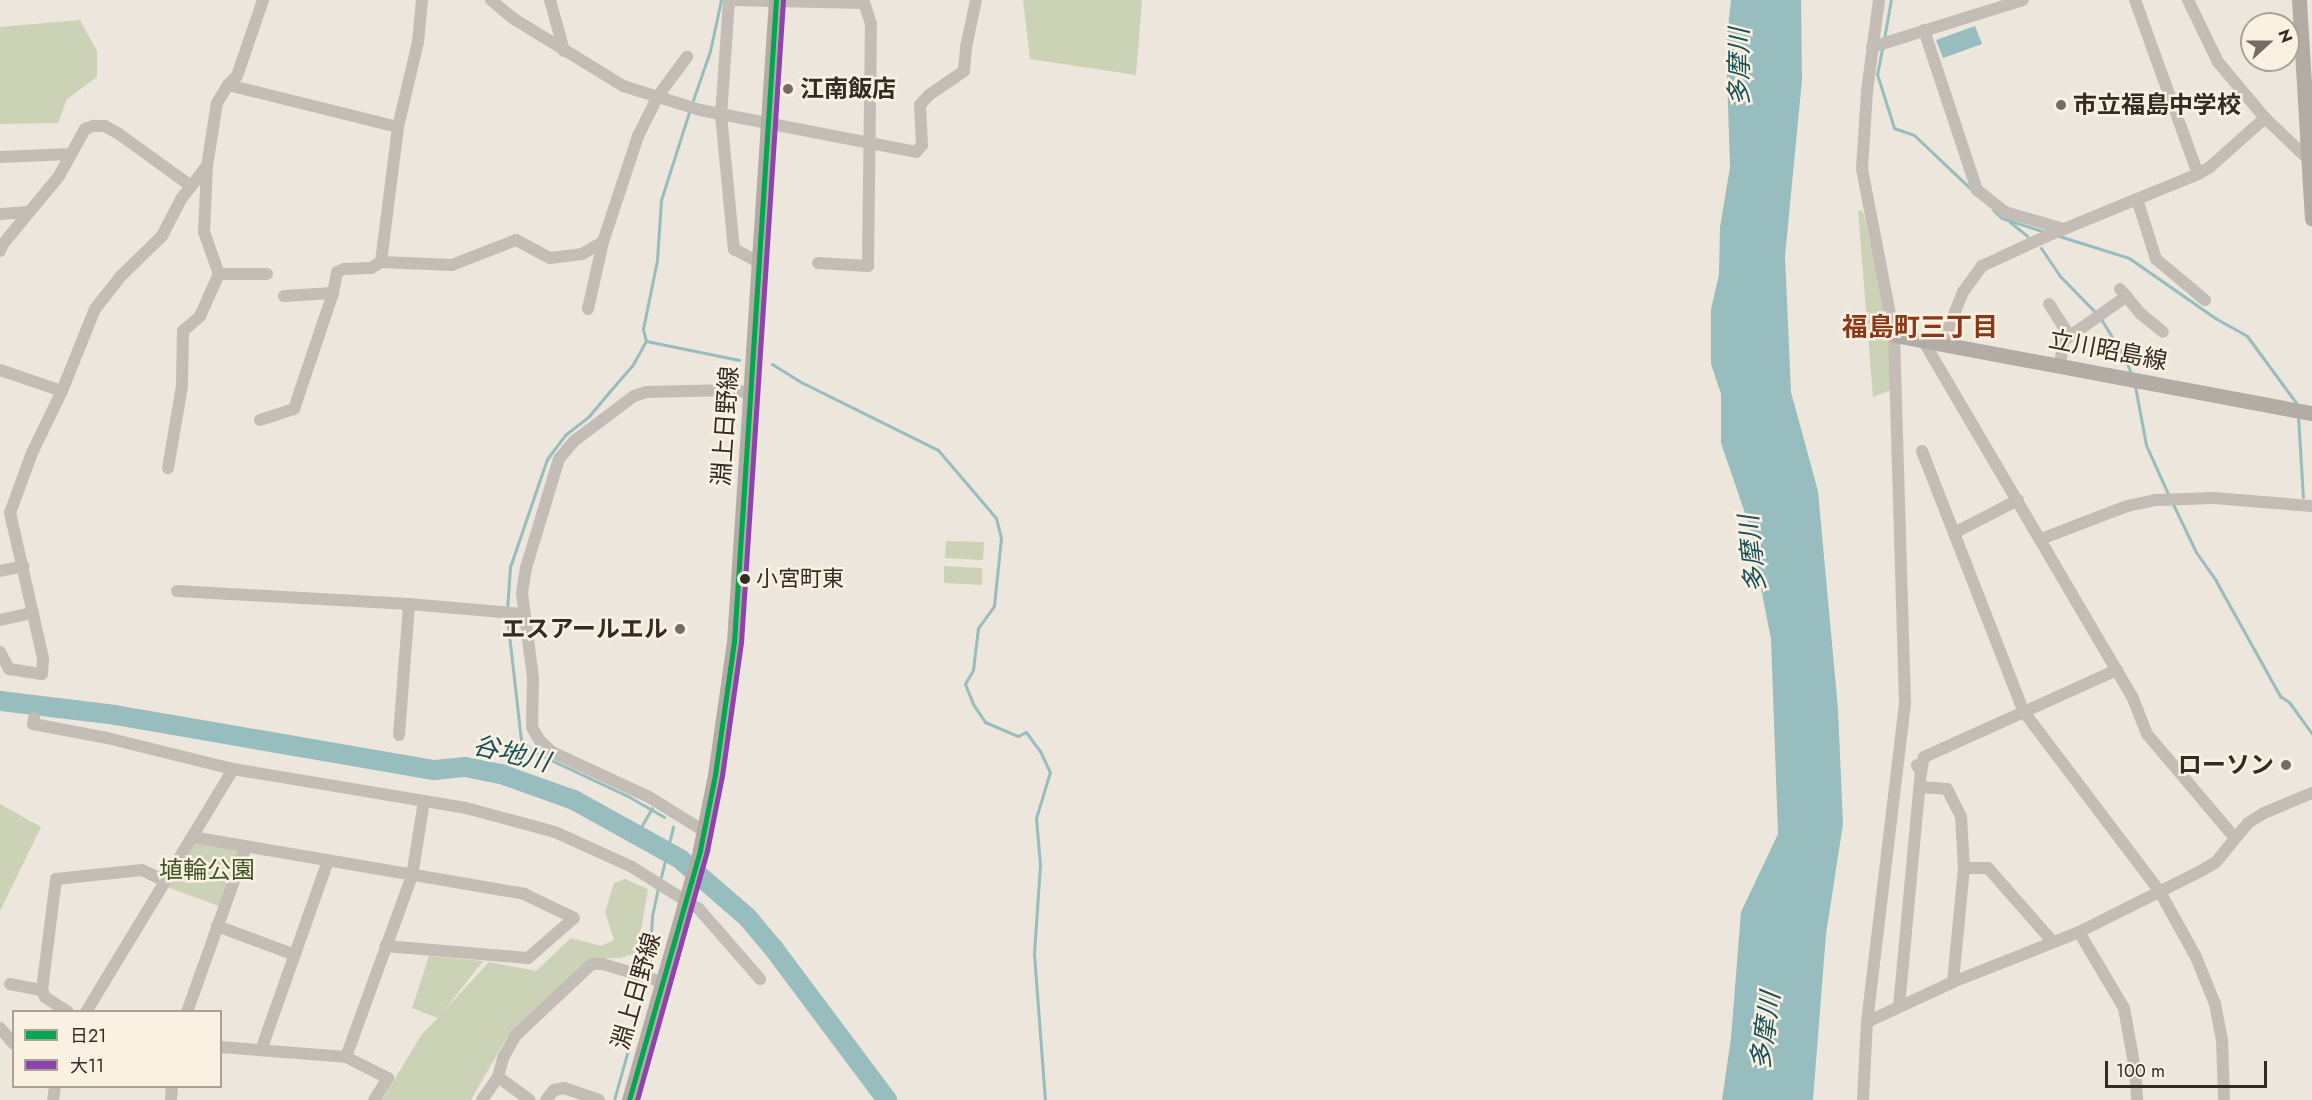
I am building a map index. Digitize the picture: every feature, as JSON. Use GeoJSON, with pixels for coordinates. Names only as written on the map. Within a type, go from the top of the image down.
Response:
{"type":"FeatureCollection","features":[{"type":"Feature","properties":{"kind":"main road"},"geometry":{"type":"LineString","coordinates":[[2299,0],[2312,219]]}},
{"type":"Feature","properties":{"kind":"main road","name":"淵上日野線"},"geometry":{"type":"LineString","coordinates":[[629,1100],[704,831],[734,642],[776,1]]}},
{"type":"Feature","properties":{"kind":"main road","name":"立川昭島線"},"geometry":{"type":"LineString","coordinates":[[1894,335],[1943,342],[2302,411]]}},
{"type":"Feature","properties":{"kind":"street"},"geometry":{"type":"LineString","coordinates":[[168,468],[170,441],[182,386],[183,331],[200,316],[219,274],[204,232],[207,166],[217,103],[228,85],[237,76],[263,0]]}},
{"type":"Feature","properties":{"kind":"street"},"geometry":{"type":"LineString","coordinates":[[381,262],[398,127],[418,42],[422,0]]}},
{"type":"Feature","properties":{"kind":"street"},"geometry":{"type":"LineString","coordinates":[[491,0],[511,17],[623,86],[721,115],[916,152],[922,145],[920,105],[929,95],[964,71],[966,47],[976,0]]}},
{"type":"Feature","properties":{"kind":"street"},"geometry":{"type":"LineString","coordinates":[[550,0],[564,51]]}},
{"type":"Feature","properties":{"kind":"street"},"geometry":{"type":"LineString","coordinates":[[758,262],[734,249],[721,115],[729,0],[865,2],[871,24],[868,266],[818,263]]}},
{"type":"Feature","properties":{"kind":"street"},"geometry":{"type":"LineString","coordinates":[[1863,1100],[1867,1022],[1905,704],[1894,335],[1862,169],[1879,44],[1879,0]]}},
{"type":"Feature","properties":{"kind":"street"},"geometry":{"type":"LineString","coordinates":[[1879,44],[2023,0]]}},
{"type":"Feature","properties":{"kind":"street"},"geometry":{"type":"LineString","coordinates":[[2135,0],[2198,174]]}},
{"type":"Feature","properties":{"kind":"street"},"geometry":{"type":"LineString","coordinates":[[2188,0],[2218,63],[2265,118],[2308,159]]}},
{"type":"Feature","properties":{"kind":"street"},"geometry":{"type":"LineString","coordinates":[[1924,30],[1977,190],[2004,212],[2056,232]]}},
{"type":"Feature","properties":{"kind":"street"},"geometry":{"type":"LineString","coordinates":[[588,309],[603,243],[638,136],[658,96],[687,57]]}},
{"type":"Feature","properties":{"kind":"street"},"geometry":{"type":"LineString","coordinates":[[228,85],[398,127]]}},
{"type":"Feature","properties":{"kind":"street"},"geometry":{"type":"LineString","coordinates":[[1943,342],[1963,292],[1982,266],[2056,232],[2198,174],[2210,167],[2265,118]]}},
{"type":"Feature","properties":{"kind":"street"},"geometry":{"type":"LineString","coordinates":[[0,251],[59,176],[85,129],[105,126],[191,186]]}},
{"type":"Feature","properties":{"kind":"street"},"geometry":{"type":"LineString","coordinates":[[0,156],[71,154]]}},
{"type":"Feature","properties":{"kind":"street"},"geometry":{"type":"LineString","coordinates":[[0,652],[9,669],[42,674],[43,658],[23,566],[5,515],[62,391],[95,309],[121,276],[162,236],[181,199],[207,166]]}},
{"type":"Feature","properties":{"kind":"street"},"geometry":{"type":"LineString","coordinates":[[2137,199],[2156,259],[2205,300]]}},
{"type":"Feature","properties":{"kind":"street"},"geometry":{"type":"LineString","coordinates":[[0,214],[29,212]]}},
{"type":"Feature","properties":{"kind":"street"},"geometry":{"type":"LineString","coordinates":[[260,420],[294,409],[333,293],[337,272],[344,268],[371,268],[381,262],[452,265],[516,240],[550,258],[582,254],[603,243]]}},
{"type":"Feature","properties":{"kind":"street"},"geometry":{"type":"LineString","coordinates":[[219,274],[267,274]]}},
{"type":"Feature","properties":{"kind":"street"},"geometry":{"type":"LineString","coordinates":[[2063,341],[2123,292],[2160,325]]}},
{"type":"Feature","properties":{"kind":"street"},"geometry":{"type":"LineString","coordinates":[[284,296],[333,293]]}},
{"type":"Feature","properties":{"kind":"street"},"geometry":{"type":"LineString","coordinates":[[2049,304],[2065,328],[2060,364]]}},
{"type":"Feature","properties":{"kind":"street"},"geometry":{"type":"LineString","coordinates":[[1921,338],[2132,696],[2146,734],[2235,838]]}},
{"type":"Feature","properties":{"kind":"street"},"geometry":{"type":"LineString","coordinates":[[0,370],[62,391]]}},
{"type":"Feature","properties":{"kind":"street"},"geometry":{"type":"LineString","coordinates":[[704,831],[649,797],[552,752],[540,741],[532,727],[533,678],[512,613],[522,593],[526,568],[559,459],[574,441],[634,396],[646,392],[732,390],[751,393]]}},
{"type":"Feature","properties":{"kind":"street"},"geometry":{"type":"LineString","coordinates":[[1922,451],[2025,712],[2160,892],[2196,957],[2215,1004],[2222,1039],[2224,1100]]}},
{"type":"Feature","properties":{"kind":"street"},"geometry":{"type":"LineString","coordinates":[[2041,539],[2127,506],[2172,500],[2214,498],[2312,506]]}},
{"type":"Feature","properties":{"kind":"street"},"geometry":{"type":"LineString","coordinates":[[1954,532],[2018,500]]}},
{"type":"Feature","properties":{"kind":"street"},"geometry":{"type":"LineString","coordinates":[[0,571],[23,566]]}},
{"type":"Feature","properties":{"kind":"street"},"geometry":{"type":"LineString","coordinates":[[177,591],[409,604],[512,613]]}},
{"type":"Feature","properties":{"kind":"street"},"geometry":{"type":"LineString","coordinates":[[399,735],[409,604]]}},
{"type":"Feature","properties":{"kind":"street"},"geometry":{"type":"LineString","coordinates":[[0,620],[33,613]]}},
{"type":"Feature","properties":{"kind":"street"},"geometry":{"type":"LineString","coordinates":[[1899,1007],[1920,787],[1919,769],[1924,757],[2117,670]]}},
{"type":"Feature","properties":{"kind":"street"},"geometry":{"type":"LineString","coordinates":[[34,718],[33,724],[107,738],[233,769],[487,813],[555,832],[632,867],[686,898],[699,909],[760,980]]}},
{"type":"Feature","properties":{"kind":"street"},"geometry":{"type":"LineString","coordinates":[[87,1010],[233,769]]}},
{"type":"Feature","properties":{"kind":"street"},"geometry":{"type":"LineString","coordinates":[[1920,787],[1947,789],[1961,818],[1964,868],[1953,982]]}},
{"type":"Feature","properties":{"kind":"street"},"geometry":{"type":"LineString","coordinates":[[1867,1022],[1953,982],[2079,932],[2160,892],[2216,862],[2248,824],[2264,813],[2312,794]]}},
{"type":"Feature","properties":{"kind":"street"},"geometry":{"type":"LineString","coordinates":[[346,1057],[412,876],[424,801]]}},
{"type":"Feature","properties":{"kind":"street"},"geometry":{"type":"LineString","coordinates":[[192,837],[524,894],[574,918],[528,958],[386,946]]}},
{"type":"Feature","properties":{"kind":"street"},"geometry":{"type":"LineString","coordinates":[[187,1010],[246,847]]}},
{"type":"Feature","properties":{"kind":"street"},"geometry":{"type":"LineString","coordinates":[[261,1050],[328,861]]}},
{"type":"Feature","properties":{"kind":"street"},"geometry":{"type":"LineString","coordinates":[[1964,868],[1988,868],[2052,942]]}},
{"type":"Feature","properties":{"kind":"street"},"geometry":{"type":"LineString","coordinates":[[66,1010],[45,997],[42,990],[56,879],[142,870],[165,881]]}},
{"type":"Feature","properties":{"kind":"street"},"geometry":{"type":"LineString","coordinates":[[217,926],[295,955]]}},
{"type":"Feature","properties":{"kind":"street"},"geometry":{"type":"LineString","coordinates":[[2079,932],[2124,1008],[2135,1069],[2137,1100]]}},
{"type":"Feature","properties":{"kind":"street"},"geometry":{"type":"LineString","coordinates":[[482,1100],[498,1077],[503,1058],[516,1035],[592,964],[603,964],[662,982]]}},
{"type":"Feature","properties":{"kind":"street"},"geometry":{"type":"LineString","coordinates":[[10,984],[42,990]]}},
{"type":"Feature","properties":{"kind":"street"},"geometry":{"type":"LineString","coordinates":[[0,1028],[12,1042]]}},
{"type":"Feature","properties":{"kind":"street"},"geometry":{"type":"LineString","coordinates":[[222,1047],[346,1057],[388,1078],[374,1100]]}},
{"type":"Feature","properties":{"kind":"street"},"geometry":{"type":"LineString","coordinates":[[498,1077],[530,1100]]}},
{"type":"Feature","properties":{"kind":"street"},"geometry":{"type":"LineString","coordinates":[[546,1100],[554,1090],[564,1088],[599,1100]]}},
{"type":"Feature","properties":{"kind":"green space"},"geometry":{"type":"Polygon","coordinates":[[[1023,0],[1142,0],[1136,75],[1030,59],[1023,0]]]}},
{"type":"Feature","properties":{"kind":"green space"},"geometry":{"type":"Polygon","coordinates":[[[80,20],[97,51],[97,77],[67,99],[58,123],[0,124],[0,27],[80,20]]]}},
{"type":"Feature","properties":{"kind":"green space"},"geometry":{"type":"Polygon","coordinates":[[[1858,210],[1863,211],[1890,331],[1891,390],[1873,397],[1858,210]]]}},
{"type":"Feature","properties":{"kind":"green space"},"geometry":{"type":"Polygon","coordinates":[[[946,541],[984,542],[983,560],[945,558],[946,541]]]}},
{"type":"Feature","properties":{"kind":"green space"},"geometry":{"type":"Polygon","coordinates":[[[944,566],[982,568],[982,585],[944,583],[944,566]]]}},
{"type":"Feature","properties":{"kind":"green space"},"geometry":{"type":"Polygon","coordinates":[[[0,804],[41,827],[0,911],[0,804]]]}},
{"type":"Feature","properties":{"kind":"green space","name":"埴輪公園"},"geometry":{"type":"Polygon","coordinates":[[[192,837],[246,847],[224,908],[162,885],[192,837]]]}},
{"type":"Feature","properties":{"kind":"green space"},"geometry":{"type":"Polygon","coordinates":[[[625,879],[648,889],[637,953],[620,958],[594,958],[507,1037],[471,1100],[382,1100],[422,1034],[438,1018],[412,1008],[429,956],[483,961],[443,1012],[489,962],[536,971],[571,938],[601,946],[614,940],[605,912],[614,883],[625,879]]]}},
{"type":"Feature","properties":{"kind":"water","name":"多摩川"},"geometry":{"type":"Polygon","coordinates":[[[1731,0],[1801,0],[1802,80],[1785,256],[1791,392],[1818,491],[1838,709],[1843,824],[1826,934],[1813,1100],[1722,1100],[1731,1038],[1741,912],[1778,834],[1771,639],[1748,522],[1721,443],[1721,394],[1711,364],[1711,309],[1719,275],[1720,227],[1730,167],[1726,45],[1731,0]]]}},
{"type":"Feature","properties":{"kind":"water"},"geometry":{"type":"Polygon","coordinates":[[[1975,26],[1982,44],[1943,58],[1936,40],[1975,26]]]}},
{"type":"Feature","properties":{"kind":"waterway"},"geometry":{"type":"LineString","coordinates":[[692,103],[710,51],[721,0]]}},
{"type":"Feature","properties":{"kind":"waterway"},"geometry":{"type":"LineString","coordinates":[[1884,39],[1891,0]]}},
{"type":"Feature","properties":{"kind":"waterway"},"geometry":{"type":"LineString","coordinates":[[1882,49],[1877,74],[1894,128],[1914,135],[1971,189]]}},
{"type":"Feature","properties":{"kind":"waterway"},"geometry":{"type":"LineString","coordinates":[[646,341],[643,329],[657,260],[661,200],[690,109]]}},
{"type":"Feature","properties":{"kind":"waterway"},"geometry":{"type":"LineString","coordinates":[[1993,210],[2002,218],[2045,232]]}},
{"type":"Feature","properties":{"kind":"waterway"},"geometry":{"type":"LineString","coordinates":[[2010,222],[2027,236]]}},
{"type":"Feature","properties":{"kind":"waterway"},"geometry":{"type":"LineString","coordinates":[[2059,236],[2129,258],[2215,318],[2247,336],[2297,404]]}},
{"type":"Feature","properties":{"kind":"waterway"},"geometry":{"type":"LineString","coordinates":[[2041,248],[2059,275],[2097,314]]}},
{"type":"Feature","properties":{"kind":"waterway"},"geometry":{"type":"LineString","coordinates":[[2101,319],[2125,358],[2131,374]]}},
{"type":"Feature","properties":{"kind":"waterway"},"geometry":{"type":"LineString","coordinates":[[646,341],[739,360]]}},
{"type":"Feature","properties":{"kind":"waterway"},"geometry":{"type":"LineString","coordinates":[[507,610],[510,567],[547,459],[565,435],[589,416],[632,366],[646,341]]}},
{"type":"Feature","properties":{"kind":"waterway"},"geometry":{"type":"LineString","coordinates":[[772,364],[803,383],[938,450],[996,518],[1001,538],[994,606],[978,628],[973,670],[965,684],[973,704],[985,722],[1018,736],[1026,732],[1040,751],[1050,772],[1036,818],[1040,865],[1034,954],[1045,1100]]}},
{"type":"Feature","properties":{"kind":"waterway"},"geometry":{"type":"LineString","coordinates":[[2135,386],[2146,445],[2169,496]]}},
{"type":"Feature","properties":{"kind":"waterway"},"geometry":{"type":"LineString","coordinates":[[2298,416],[2303,497]]}},
{"type":"Feature","properties":{"kind":"waterway"},"geometry":{"type":"LineString","coordinates":[[2172,502],[2196,552],[2216,581],[2280,696],[2289,702],[2312,734]]}},
{"type":"Feature","properties":{"kind":"waterway"},"geometry":{"type":"LineString","coordinates":[[507,617],[521,740],[534,752],[626,795],[664,817]]}},
{"type":"Feature","properties":{"kind":"waterway","name":"谷地川"},"geometry":{"type":"LineString","coordinates":[[0,701],[115,715],[435,770],[465,767],[501,774],[574,800],[680,859],[748,918],[774,949],[887,1100]]}},
{"type":"Feature","properties":{"kind":"waterway"},"geometry":{"type":"LineString","coordinates":[[637,834],[652,808]]}},
{"type":"Feature","properties":{"kind":"waterway","name":"谷地川"},"geometry":{"type":"LineString","coordinates":[[660,881],[673,827]]}},
{"type":"Feature","properties":{"kind":"waterway"},"geometry":{"type":"LineString","coordinates":[[649,975],[652,916],[658,887]]}},
{"type":"Feature","properties":{"kind":"waterway"},"geometry":{"type":"LineString","coordinates":[[614,1100],[647,982]]}},
{"type":"Feature","properties":{"kind":"transit line","name":"日21"},"geometry":{"type":"LineString","coordinates":[[629,1100],[700,850],[715,775],[734,642],[776,0]]}},
{"type":"Feature","properties":{"kind":"transit line","name":"大11"},"geometry":{"type":"LineString","coordinates":[[637,1100],[707,851],[722,776],[741,643],[783,0]]}},
{"type":"Feature","properties":{"kind":"place","name":"江南飯店"},"geometry":{"type":"Point","coordinates":[788,89]}},
{"type":"Feature","properties":{"kind":"place","name":"市立福島中学校"},"geometry":{"type":"Point","coordinates":[2061,105]}},
{"type":"Feature","properties":{"kind":"place","name":"小宮町東"},"geometry":{"type":"Point","coordinates":[745,579]}},
{"type":"Feature","properties":{"kind":"place","name":"エスアールエル"},"geometry":{"type":"Point","coordinates":[680,629]}},
{"type":"Feature","properties":{"kind":"place","name":"ローソン"},"geometry":{"type":"Point","coordinates":[2286,765]}},
{"type":"Feature","properties":{"kind":"district","name":"福島町三丁目"},"geometry":{"type":"Point","coordinates":[1920,328]}}]}
